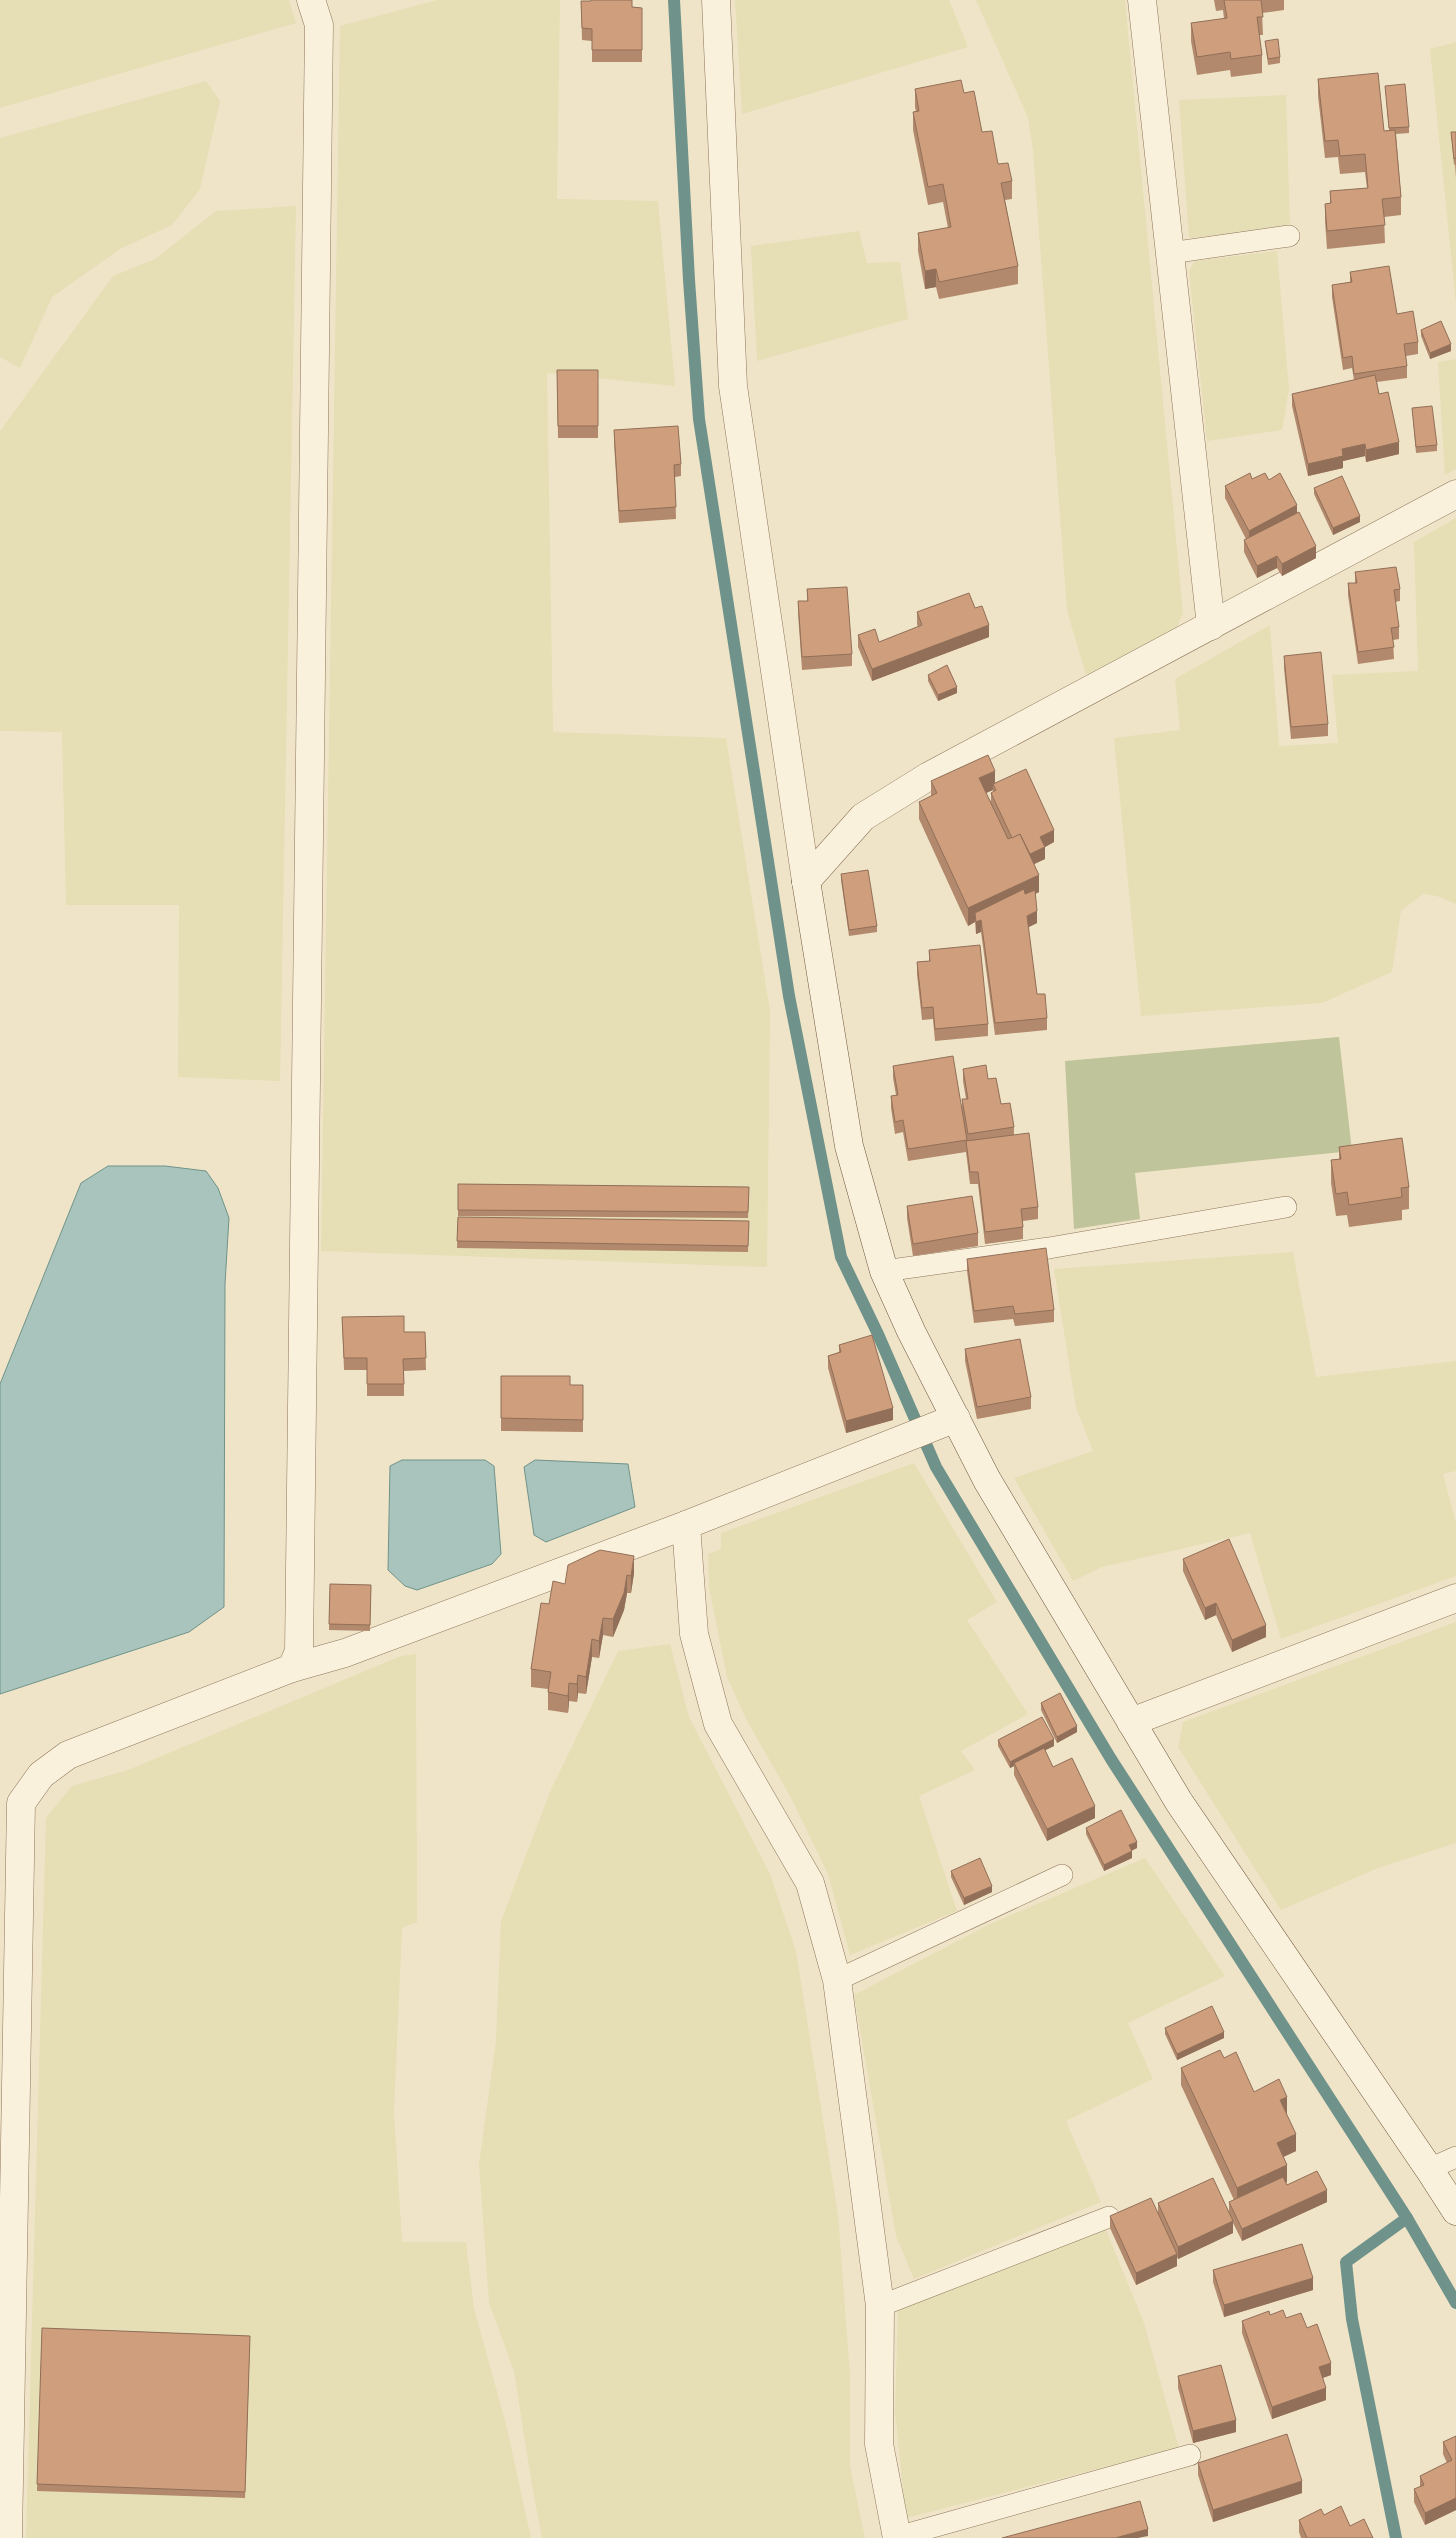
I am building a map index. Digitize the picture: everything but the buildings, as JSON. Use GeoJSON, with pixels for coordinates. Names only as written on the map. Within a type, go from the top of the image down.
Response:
{"type":"FeatureCollection","features":[{"type":"Feature","properties":{"kind":"street"},"geometry":{"type":"LineString","coordinates":[[292,1668],[299,1651],[319,25],[311,0]]}},
{"type":"Feature","properties":{"kind":"street"},"geometry":{"type":"LineString","coordinates":[[716,0],[733,386],[806,881],[849,1146],[884,1271],[987,1480],[1179,1802],[1430,2169],[1456,2212]]}},
{"type":"Feature","properties":{"kind":"street"},"geometry":{"type":"LineString","coordinates":[[1142,0],[1211,626]]}},
{"type":"Feature","properties":{"kind":"street"},"geometry":{"type":"LineString","coordinates":[[806,881],[863,817],[929,776],[1456,494]]}},
{"type":"Feature","properties":{"kind":"street"},"geometry":{"type":"LineString","coordinates":[[8,2538],[21,1803],[41,1775],[68,1755],[292,1668],[345,1653],[686,1525],[956,1418]]}},
{"type":"Feature","properties":{"kind":"street"},"geometry":{"type":"LineString","coordinates":[[686,1525],[694,1634],[718,1724],[810,1883],[838,1980],[880,2306],[879,2444],[897,2538]]}},
{"type":"Feature","properties":{"kind":"street"},"geometry":{"type":"LineString","coordinates":[[1131,1722],[1456,1598]]}},
{"type":"Feature","properties":{"kind":"lane"},"geometry":{"type":"LineString","coordinates":[[1170,253],[1289,236]]}},
{"type":"Feature","properties":{"kind":"lane"},"geometry":{"type":"LineString","coordinates":[[884,1271],[1048,1248],[1286,1207]]}},
{"type":"Feature","properties":{"kind":"lane"},"geometry":{"type":"LineString","coordinates":[[838,1980],[1062,1875]]}},
{"type":"Feature","properties":{"kind":"lane"},"geometry":{"type":"LineString","coordinates":[[1430,2169],[1456,2157]]}},
{"type":"Feature","properties":{"kind":"lane"},"geometry":{"type":"LineString","coordinates":[[880,2306],[1110,2217]]}},
{"type":"Feature","properties":{"kind":"lane"},"geometry":{"type":"LineString","coordinates":[[897,2538],[1190,2455]]}},
{"type":"Feature","properties":{"kind":"shaded area"},"geometry":{"type":"Polygon","coordinates":[[[0,0],[289,0],[296,23],[0,108],[0,0]]]}},
{"type":"Feature","properties":{"kind":"shaded area"},"geometry":{"type":"Polygon","coordinates":[[[437,0],[560,0],[557,199],[658,201],[675,386],[547,373],[553,732],[726,738],[770,1011],[767,1267],[321,1251],[340,26],[437,0]]]}},
{"type":"Feature","properties":{"kind":"shaded area"},"geometry":{"type":"Polygon","coordinates":[[[735,0],[949,0],[968,47],[742,114],[735,0]]]}},
{"type":"Feature","properties":{"kind":"shaded area"},"geometry":{"type":"Polygon","coordinates":[[[976,0],[1125,0],[1183,613],[1176,629],[1086,675],[1067,611],[1033,150],[1028,118],[976,0]]]}},
{"type":"Feature","properties":{"kind":"shaded area"},"geometry":{"type":"Polygon","coordinates":[[[1456,42],[1456,304],[1430,49],[1456,42]]]}},
{"type":"Feature","properties":{"kind":"shaded area"},"geometry":{"type":"Polygon","coordinates":[[[206,81],[220,101],[200,189],[172,225],[120,249],[52,297],[20,368],[0,357],[0,138],[206,81]]]}},
{"type":"Feature","properties":{"kind":"shaded area"},"geometry":{"type":"Polygon","coordinates":[[[1286,95],[1290,228],[1189,238],[1179,100],[1286,95]]]}},
{"type":"Feature","properties":{"kind":"shaded area"},"geometry":{"type":"Polygon","coordinates":[[[296,206],[280,1081],[178,1077],[179,905],[66,905],[62,732],[0,731],[0,431],[113,276],[155,259],[216,211],[296,206]]]}},
{"type":"Feature","properties":{"kind":"shaded area"},"geometry":{"type":"Polygon","coordinates":[[[859,231],[867,263],[900,262],[908,319],[757,361],[751,246],[859,231]]]}},
{"type":"Feature","properties":{"kind":"shaded area"},"geometry":{"type":"Polygon","coordinates":[[[1277,251],[1289,389],[1282,430],[1207,441],[1189,271],[1195,261],[1277,251]]]}},
{"type":"Feature","properties":{"kind":"shaded area"},"geometry":{"type":"Polygon","coordinates":[[[1456,359],[1456,469],[1445,475],[1438,362],[1456,359]]]}},
{"type":"Feature","properties":{"kind":"shaded area"},"geometry":{"type":"Polygon","coordinates":[[[1456,518],[1456,904],[1437,896],[1423,894],[1401,911],[1392,972],[1322,1003],[1141,1016],[1114,738],[1180,730],[1175,679],[1270,625],[1279,746],[1338,743],[1332,675],[1418,671],[1414,542],[1456,518]]]}},
{"type":"Feature","properties":{"kind":"shaded area"},"geometry":{"type":"Polygon","coordinates":[[[1293,1252],[1316,1377],[1456,1361],[1456,1471],[1443,1474],[1456,1523],[1456,1576],[1281,1639],[1250,1533],[1102,1567],[1073,1581],[1014,1478],[1093,1451],[1076,1408],[1054,1269],[1293,1252]]]}},
{"type":"Feature","properties":{"kind":"shaded area"},"geometry":{"type":"Polygon","coordinates":[[[914,1463],[997,1602],[967,1620],[1028,1714],[961,1751],[975,1770],[919,1796],[957,1911],[850,1955],[828,1874],[791,1798],[746,1719],[727,1677],[709,1588],[708,1554],[721,1549],[721,1533],[914,1463]]]}},
{"type":"Feature","properties":{"kind":"shaded area"},"geometry":{"type":"Polygon","coordinates":[[[1456,1622],[1456,1843],[1378,1868],[1281,1910],[1178,1747],[1183,1722],[1456,1622]]]}},
{"type":"Feature","properties":{"kind":"shaded area"},"geometry":{"type":"Polygon","coordinates":[[[670,1644],[689,1717],[770,1874],[796,1951],[838,2214],[850,2375],[850,2466],[865,2538],[542,2538],[514,2371],[489,2303],[479,2164],[496,2041],[501,1921],[550,1792],[618,1651],[670,1644]]]}},
{"type":"Feature","properties":{"kind":"shaded area"},"geometry":{"type":"Polygon","coordinates":[[[416,1654],[417,1922],[402,1928],[394,2112],[402,2242],[466,2242],[474,2308],[507,2428],[531,2538],[26,2538],[46,1818],[72,1786],[128,1770],[401,1656],[416,1654]]]}},
{"type":"Feature","properties":{"kind":"shaded area"},"geometry":{"type":"Polygon","coordinates":[[[1145,1858],[1225,1976],[1128,2023],[1153,2079],[1066,2121],[1101,2202],[914,2279],[896,2236],[854,1995],[990,1924],[1145,1858]]]}},
{"type":"Feature","properties":{"kind":"shaded area"},"geometry":{"type":"Polygon","coordinates":[[[1106,2230],[1144,2323],[1179,2448],[906,2518],[895,2412],[898,2309],[1106,2230]]]}},
{"type":"Feature","properties":{"kind":"green space"},"geometry":{"type":"Polygon","coordinates":[[[1339,1037],[1352,1151],[1135,1173],[1140,1219],[1074,1229],[1065,1061],[1339,1037]]]}},
{"type":"Feature","properties":{"kind":"water"},"geometry":{"type":"Polygon","coordinates":[[[108,1166],[165,1166],[206,1171],[218,1188],[229,1218],[225,1284],[224,1607],[189,1632],[0,1694],[0,1384],[81,1183],[108,1166]]]}},
{"type":"Feature","properties":{"kind":"water"},"geometry":{"type":"Polygon","coordinates":[[[402,1460],[485,1460],[494,1466],[501,1554],[492,1564],[417,1590],[405,1586],[388,1570],[390,1466],[402,1460]]]}},
{"type":"Feature","properties":{"kind":"water"},"geometry":{"type":"Polygon","coordinates":[[[535,1460],[628,1464],[635,1507],[546,1542],[534,1535],[524,1467],[535,1460]]]}},
{"type":"Feature","properties":{"kind":"waterway"},"geometry":{"type":"LineString","coordinates":[[674,0],[689,280],[699,419],[789,996],[841,1257],[877,1332],[936,1467],[1111,1759],[1407,2218],[1456,2303]]}},
{"type":"Feature","properties":{"kind":"waterway"},"geometry":{"type":"LineString","coordinates":[[1396,2538],[1352,2319],[1346,2262],[1407,2218]]}}]}
